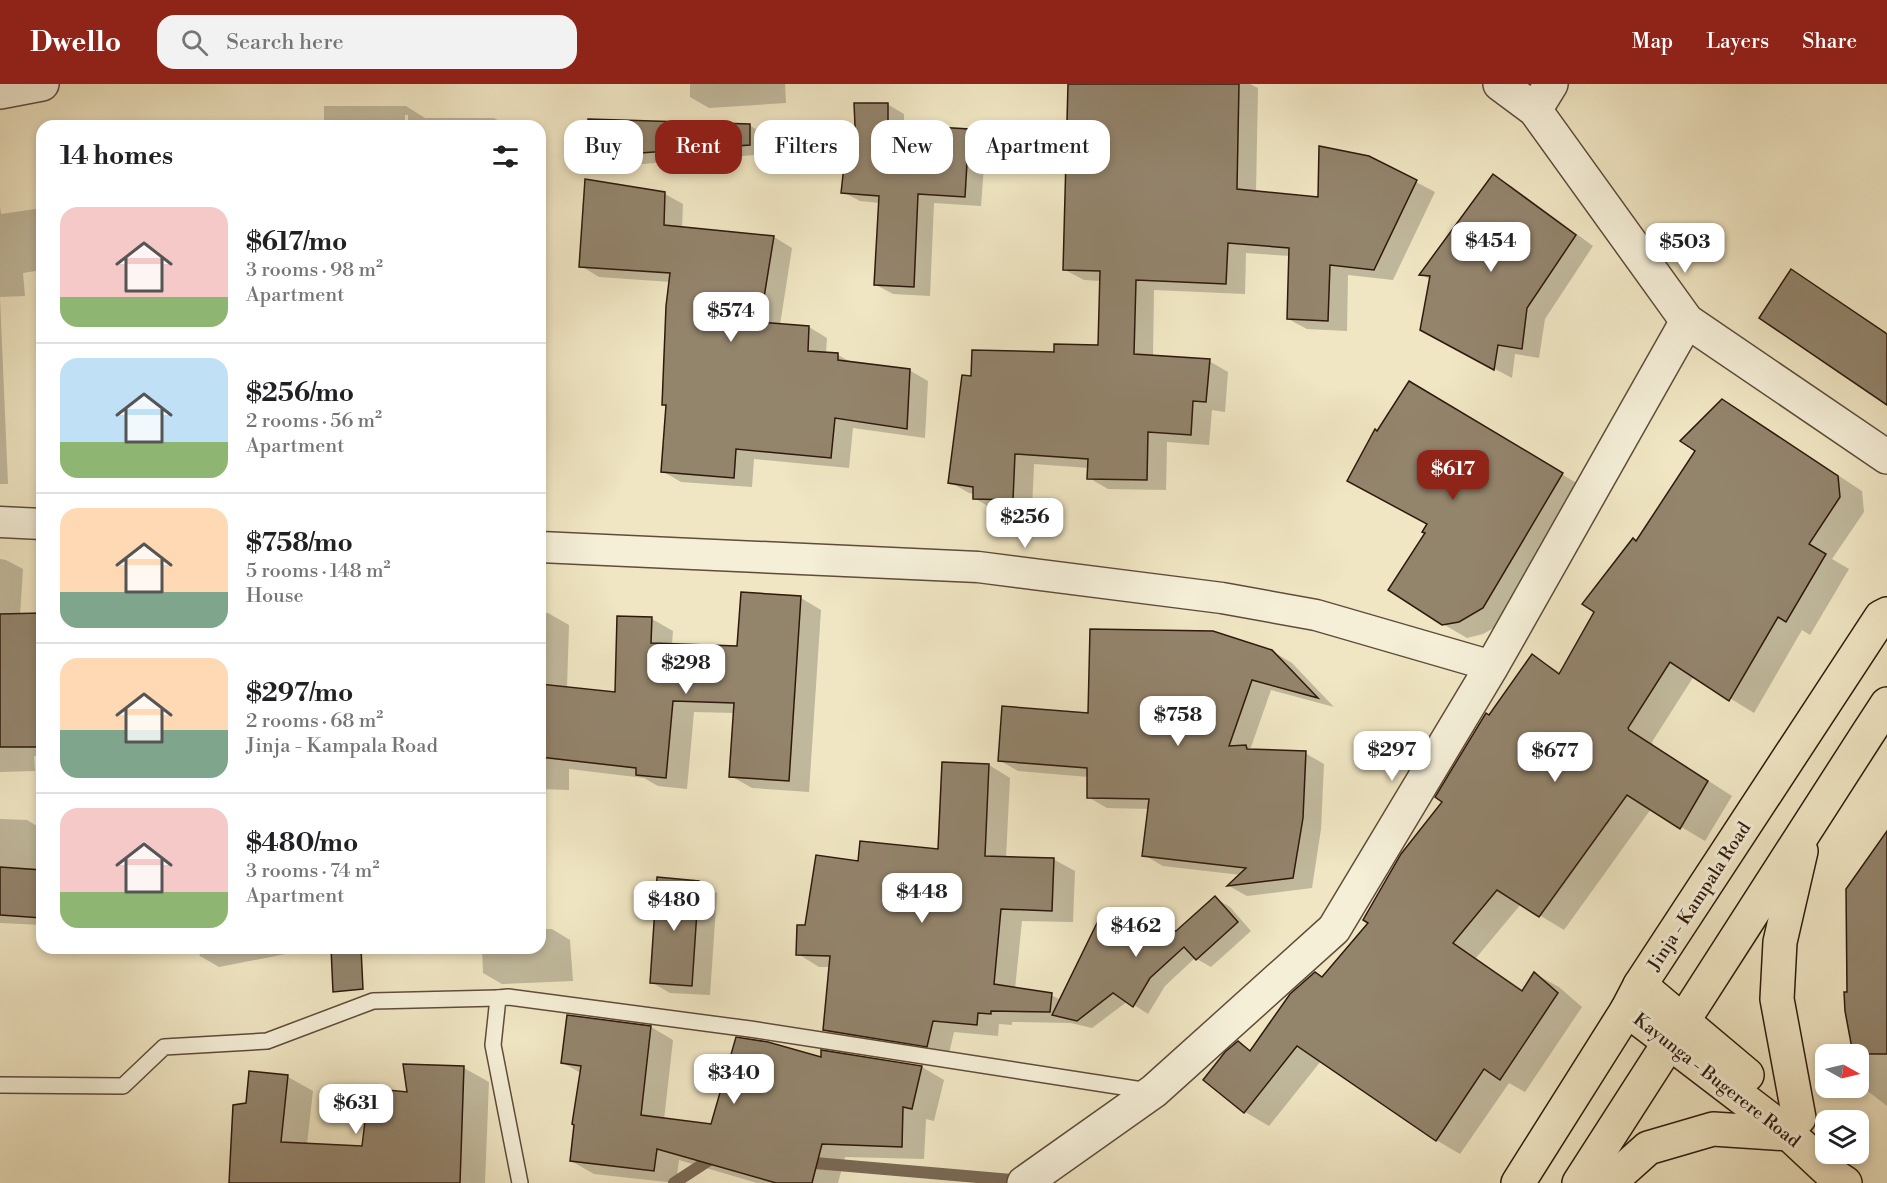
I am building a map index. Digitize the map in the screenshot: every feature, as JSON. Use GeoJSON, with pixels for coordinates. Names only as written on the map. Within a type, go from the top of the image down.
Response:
{"type":"FeatureCollection","features":[{"type":"Feature","properties":{"kind":"main road","name":"Jinja - Kampala Road"},"geometry":{"type":"LineString","coordinates":[[1518,1183],[1634,997],[1881,617],[1887,614]]}},
{"type":"Feature","properties":{"kind":"main road"},"geometry":{"type":"LineString","coordinates":[[1579,1183],[1887,704]]}},
{"type":"Feature","properties":{"kind":"main road"},"geometry":{"type":"LineString","coordinates":[[1609,1183],[1648,1148],[1713,1129],[1794,1126],[1777,999],[1780,942],[1807,826]]}},
{"type":"Feature","properties":{"kind":"main road","name":"Kayunga - Bugerere Road"},"geometry":{"type":"LineString","coordinates":[[1634,997],[1794,1126],[1839,1179]]}},
{"type":"Feature","properties":{"kind":"street"},"geometry":{"type":"LineString","coordinates":[[0,92],[42,84]]}},
{"type":"Feature","properties":{"kind":"street"},"geometry":{"type":"LineString","coordinates":[[1500,84],[1543,97],[1687,321],[1887,457]]}},
{"type":"Feature","properties":{"kind":"street"},"geometry":{"type":"LineString","coordinates":[[1024,1183],[1154,1092],[1334,929],[1492,666],[1687,321]]}},
{"type":"Feature","properties":{"kind":"street"},"geometry":{"type":"LineString","coordinates":[[0,522],[36,524]]}},
{"type":"Feature","properties":{"kind":"street"},"geometry":{"type":"LineString","coordinates":[[546,547],[978,567],[1222,598],[1316,615],[1492,666]]}},
{"type":"Feature","properties":{"kind":"lane"},"geometry":{"type":"LineString","coordinates":[[0,1085],[123,1086],[164,1047],[267,1041],[373,1001],[498,998],[530,1000],[750,1029],[1154,1092]]}},
{"type":"Feature","properties":{"kind":"lane"},"geometry":{"type":"LineString","coordinates":[[498,998],[493,1045],[520,1183]]}},
{"type":"Feature","properties":{"kind":"building"},"geometry":{"type":"Polygon","coordinates":[[[1068,84],[1239,84],[1237,189],[1318,197],[1319,146],[1369,156],[1417,180],[1374,270],[1330,265],[1328,321],[1287,319],[1289,248],[1228,243],[1226,284],[1136,280],[1134,354],[1210,359],[1206,402],[1193,401],[1191,435],[1148,432],[1147,480],[1087,479],[1088,459],[1015,454],[1013,500],[973,499],[973,487],[948,483],[962,375],[971,376],[972,350],[1054,352],[1054,344],[1098,345],[1100,271],[1063,270],[1066,174],[1110,174],[1110,120],[1067,120],[1068,84]]]}},
{"type":"Feature","properties":{"kind":"building"},"geometry":{"type":"Polygon","coordinates":[[[854,103],[888,103],[888,120],[871,120],[871,174],[953,174],[953,128],[965,129],[965,197],[918,194],[914,287],[874,285],[879,196],[841,193],[843,174],[859,174],[859,120],[855,120],[854,103]]]}},
{"type":"Feature","properties":{"kind":"building"},"geometry":{"type":"Polygon","coordinates":[[[643,121],[655,121],[655,152],[643,153],[643,121]]]}},
{"type":"Feature","properties":{"kind":"building"},"geometry":{"type":"Polygon","coordinates":[[[742,124],[750,124],[750,145],[742,146],[742,124]]]}},
{"type":"Feature","properties":{"kind":"building"},"geometry":{"type":"Polygon","coordinates":[[[1493,174],[1576,235],[1527,308],[1522,349],[1498,345],[1494,370],[1420,330],[1430,276],[1419,275],[1493,174]]]}},
{"type":"Feature","properties":{"kind":"building"},"geometry":{"type":"Polygon","coordinates":[[[585,179],[665,192],[664,225],[774,236],[760,322],[809,326],[808,351],[838,353],[838,360],[910,369],[907,429],[835,418],[831,458],[736,449],[734,478],[661,472],[666,405],[662,405],[666,306],[670,273],[579,267],[585,179]]]}},
{"type":"Feature","properties":{"kind":"building"},"geometry":{"type":"Polygon","coordinates":[[[1791,269],[1887,334],[1887,405],[1759,318],[1791,269]]]}},
{"type":"Feature","properties":{"kind":"building"},"geometry":{"type":"Polygon","coordinates":[[[1409,381],[1563,473],[1483,608],[1459,622],[1442,625],[1388,590],[1425,533],[1422,532],[1427,524],[1347,481],[1375,429],[1377,431],[1409,381]]]}},
{"type":"Feature","properties":{"kind":"building"},"geometry":{"type":"Polygon","coordinates":[[[1722,399],[1838,476],[1840,497],[1809,544],[1826,554],[1786,622],[1778,617],[1729,701],[1670,662],[1628,728],[1708,781],[1680,829],[1627,795],[1539,917],[1497,890],[1453,943],[1522,991],[1534,972],[1558,993],[1500,1080],[1484,1069],[1436,1141],[1297,1046],[1244,1113],[1203,1080],[1225,1052],[1238,1041],[1250,1051],[1290,994],[1315,972],[1322,977],[1368,923],[1363,920],[1401,854],[1442,802],[1435,797],[1486,713],[1489,715],[1532,654],[1559,674],[1594,612],[1582,604],[1633,538],[1636,541],[1695,451],[1680,441],[1722,399]]]}},
{"type":"Feature","properties":{"kind":"building"},"geometry":{"type":"Polygon","coordinates":[[[741,592],[801,596],[789,781],[729,777],[734,703],[673,701],[666,778],[636,775],[636,768],[546,758],[546,685],[615,692],[617,616],[652,617],[651,643],[737,646],[741,592]]]}},
{"type":"Feature","properties":{"kind":"building"},"geometry":{"type":"Polygon","coordinates":[[[36,613],[36,747],[0,747],[0,614],[36,613]]]}},
{"type":"Feature","properties":{"kind":"building"},"geometry":{"type":"Polygon","coordinates":[[[1090,629],[1213,631],[1272,650],[1318,698],[1252,680],[1229,746],[1246,745],[1247,749],[1306,751],[1303,818],[1293,878],[1227,886],[1246,868],[1142,856],[1149,799],[1087,798],[1087,768],[998,761],[1002,706],[1088,713],[1090,629]]]}},
{"type":"Feature","properties":{"kind":"building"},"geometry":{"type":"Polygon","coordinates":[[[942,762],[989,764],[985,856],[1054,858],[1052,911],[1001,909],[994,984],[1052,993],[1050,1012],[991,1011],[991,1014],[978,1013],[977,1025],[933,1021],[927,1047],[823,1030],[830,956],[796,955],[797,925],[805,925],[816,855],[858,861],[860,841],[938,849],[942,762]]]}},
{"type":"Feature","properties":{"kind":"building"},"geometry":{"type":"Polygon","coordinates":[[[1887,831],[1887,1054],[1869,1054],[1869,1044],[1851,1044],[1844,992],[1847,992],[1846,889],[1887,831]]]}},
{"type":"Feature","properties":{"kind":"building"},"geometry":{"type":"Polygon","coordinates":[[[0,867],[36,870],[36,918],[0,915],[0,867]]]}},
{"type":"Feature","properties":{"kind":"building"},"geometry":{"type":"Polygon","coordinates":[[[657,877],[699,881],[692,986],[650,983],[657,877]]]}},
{"type":"Feature","properties":{"kind":"building"},"geometry":{"type":"Polygon","coordinates":[[[1215,896],[1238,922],[1196,960],[1184,947],[1150,978],[1133,1007],[1113,993],[1077,1021],[1052,1015],[1098,921],[1176,931],[1215,896]]]}},
{"type":"Feature","properties":{"kind":"building"},"geometry":{"type":"Polygon","coordinates":[[[331,954],[361,954],[363,989],[333,992],[331,954]]]}},
{"type":"Feature","properties":{"kind":"building"},"geometry":{"type":"Polygon","coordinates":[[[567,1015],[651,1026],[641,1115],[711,1124],[736,1037],[768,1042],[821,1057],[821,1050],[922,1066],[912,1109],[903,1107],[902,1147],[822,1144],[812,1183],[776,1183],[657,1149],[654,1171],[570,1161],[574,1125],[572,1124],[581,1066],[561,1063],[567,1015]]]}},
{"type":"Feature","properties":{"kind":"building"},"geometry":{"type":"Polygon","coordinates":[[[403,1064],[464,1066],[460,1183],[229,1183],[233,1105],[246,1103],[249,1071],[288,1075],[281,1142],[362,1146],[369,1088],[407,1092],[403,1064]]]}},
{"type":"Feature","properties":{"kind":"waterway"},"geometry":{"type":"LineString","coordinates":[[674,1183],[717,1155]]}},
{"type":"Feature","properties":{"kind":"waterway"},"geometry":{"type":"LineString","coordinates":[[803,1162],[1024,1181]]}}]}
